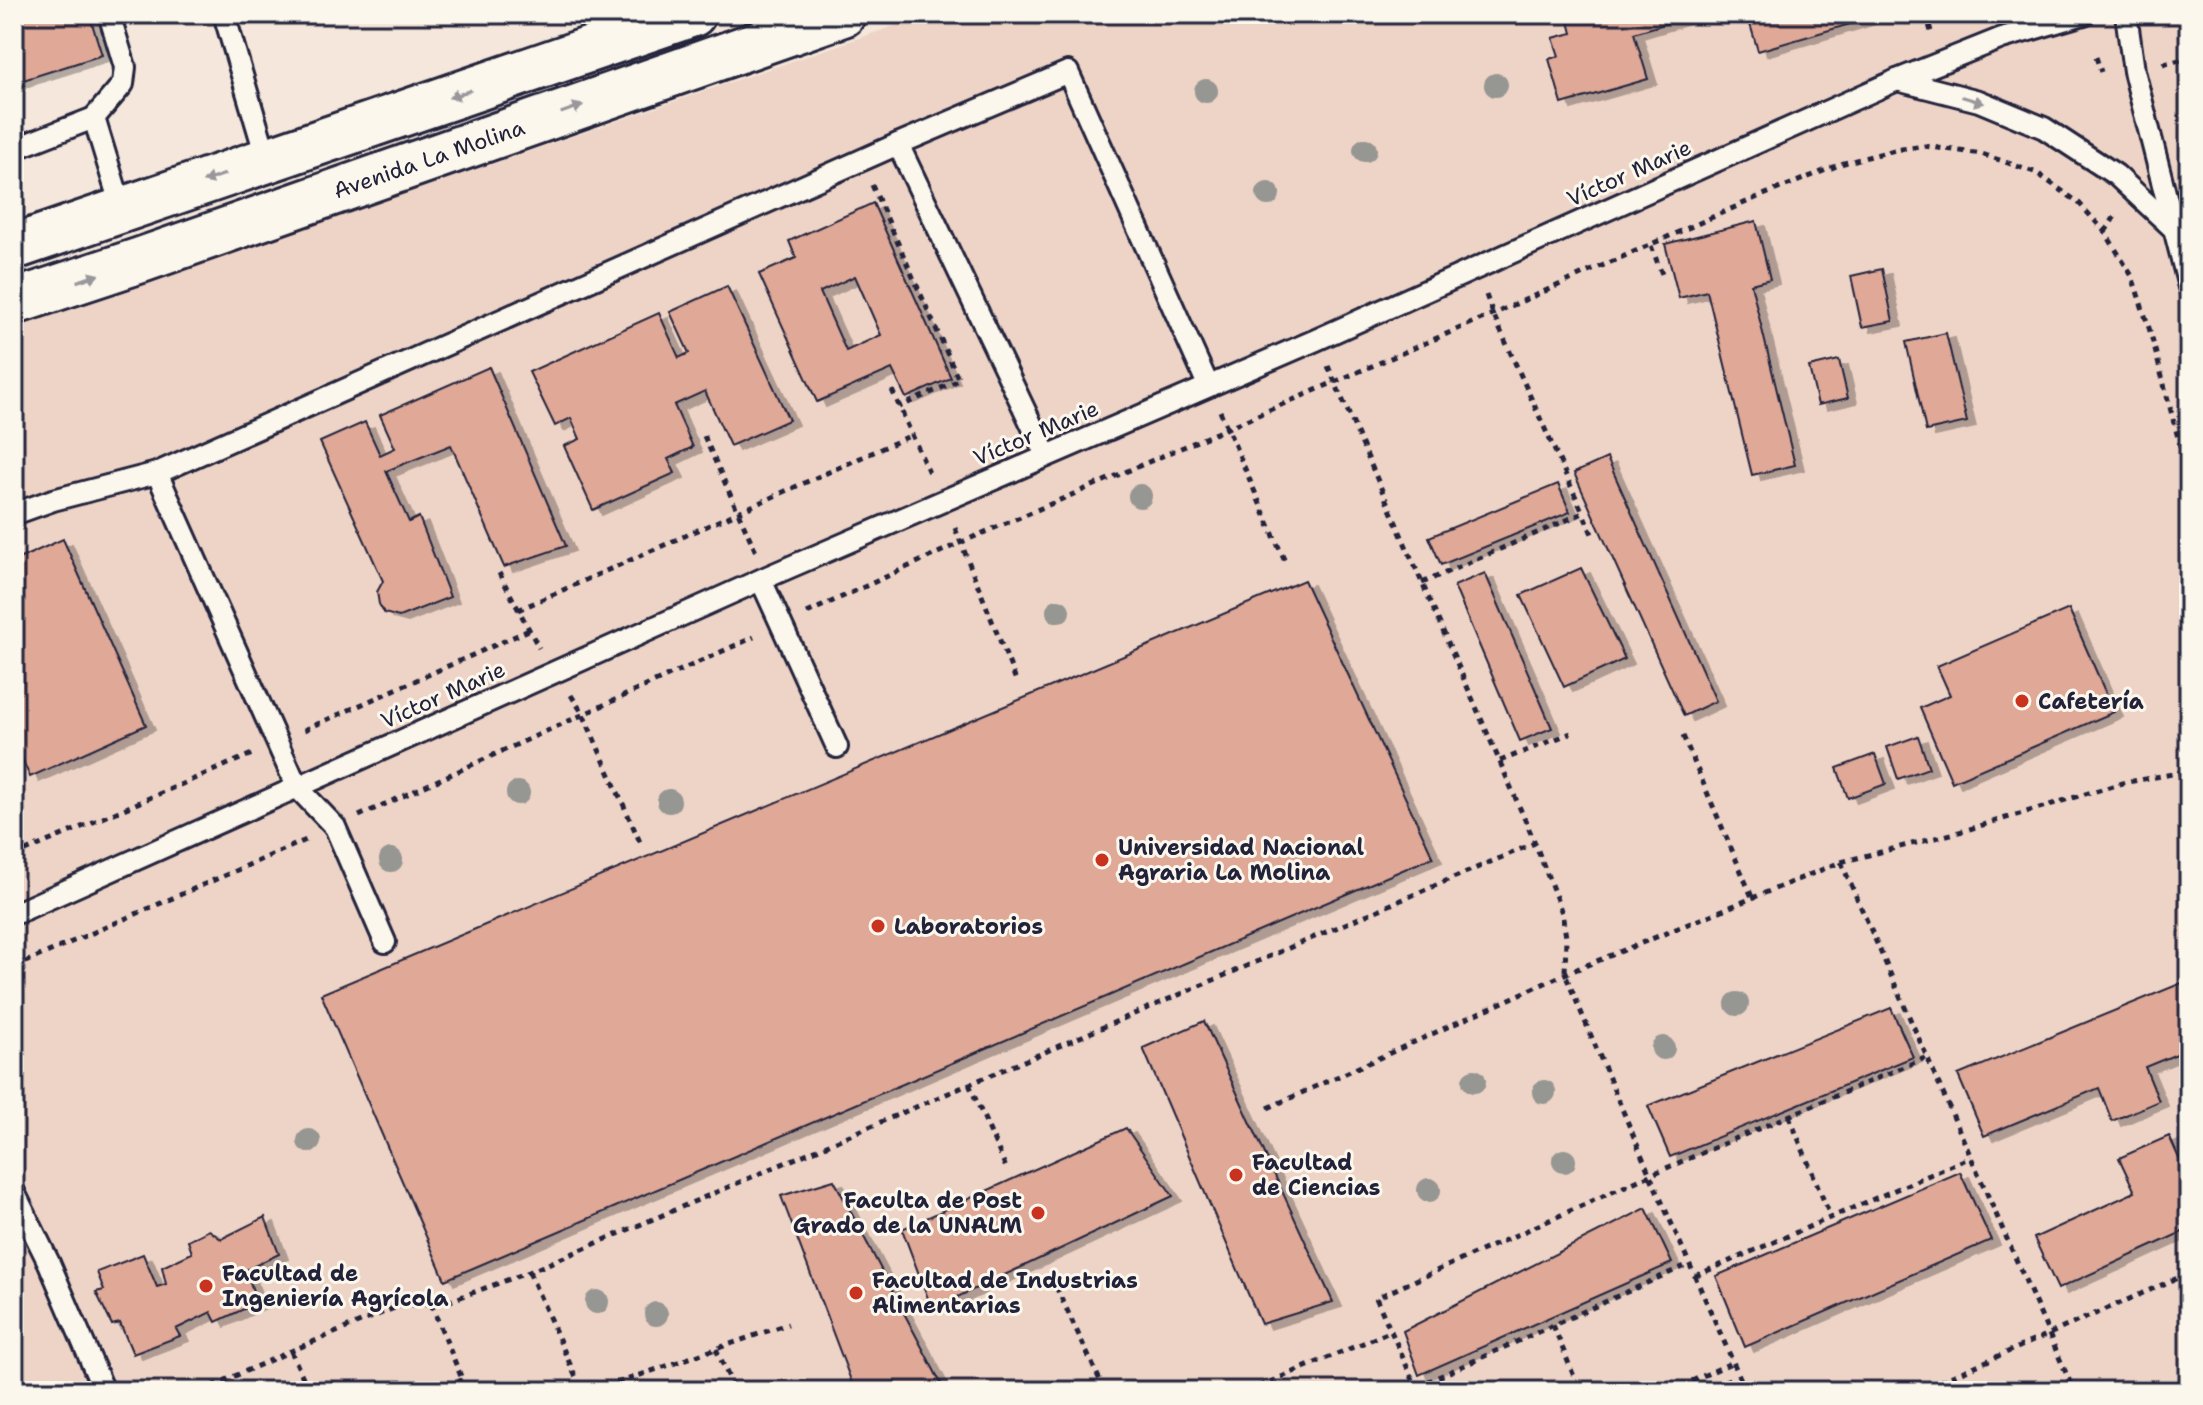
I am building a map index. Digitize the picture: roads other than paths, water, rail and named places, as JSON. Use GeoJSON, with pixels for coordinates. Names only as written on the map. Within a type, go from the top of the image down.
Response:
{"type":"FeatureCollection","features":[{"type":"Feature","properties":{"kind":"main road"},"geometry":{"type":"LineString","coordinates":[[14,247],[693,14]]}},
{"type":"Feature","properties":{"kind":"main road","name":"Avenida La Molina"},"geometry":{"type":"LineString","coordinates":[[14,302],[843,14]]}},
{"type":"Feature","properties":{"kind":"lane"},"geometry":{"type":"LineString","coordinates":[[14,149],[94,118],[123,84],[125,67],[109,14]]}},
{"type":"Feature","properties":{"kind":"lane"},"geometry":{"type":"LineString","coordinates":[[224,14],[267,160]]}},
{"type":"Feature","properties":{"kind":"lane","name":"Víctor Marie"},"geometry":{"type":"LineString","coordinates":[[14,914],[764,578],[1316,340],[1897,80],[2002,38],[2084,14]]}},
{"type":"Feature","properties":{"kind":"lane"},"geometry":{"type":"LineString","coordinates":[[2126,14],[2134,71],[2189,287]]}},
{"type":"Feature","properties":{"kind":"lane"},"geometry":{"type":"LineString","coordinates":[[14,514],[53,500],[157,473],[898,144],[1068,72],[1208,385]]}},
{"type":"Feature","properties":{"kind":"lane"},"geometry":{"type":"LineString","coordinates":[[1897,80],[1979,101],[2044,128],[2116,175],[2173,228]]}},
{"type":"Feature","properties":{"kind":"lane"},"geometry":{"type":"LineString","coordinates":[[94,118],[122,210]]}},
{"type":"Feature","properties":{"kind":"lane"},"geometry":{"type":"LineString","coordinates":[[898,144],[1046,455]]}},
{"type":"Feature","properties":{"kind":"lane"},"geometry":{"type":"LineString","coordinates":[[157,473],[297,787],[335,827],[385,942]]}},
{"type":"Feature","properties":{"kind":"lane"},"geometry":{"type":"LineString","coordinates":[[764,578],[781,624],[837,747]]}},
{"type":"Feature","properties":{"kind":"lane"},"geometry":{"type":"LineString","coordinates":[[14,1192],[49,1263],[104,1391]]}},
{"type":"Feature","properties":{"kind":"place","name":"Cafetería"},"geometry":{"type":"Point","coordinates":[2022,701]}},
{"type":"Feature","properties":{"kind":"place","name":"Universidad Nacional Agraria La Molina"},"geometry":{"type":"Point","coordinates":[1102,860]}},
{"type":"Feature","properties":{"kind":"place","name":"Laboratorios"},"geometry":{"type":"Point","coordinates":[878,926]}},
{"type":"Feature","properties":{"kind":"place","name":"Facultad de Ciencias"},"geometry":{"type":"Point","coordinates":[1236,1175]}},
{"type":"Feature","properties":{"kind":"place","name":"Faculta de Post Grado de la UNALM"},"geometry":{"type":"Point","coordinates":[1038,1213]}},
{"type":"Feature","properties":{"kind":"place","name":"Facultad de Ingeniería Agrícola"},"geometry":{"type":"Point","coordinates":[206,1286]}},
{"type":"Feature","properties":{"kind":"place","name":"Facultad de Industrias Alimentarias"},"geometry":{"type":"Point","coordinates":[856,1293]}}]}
